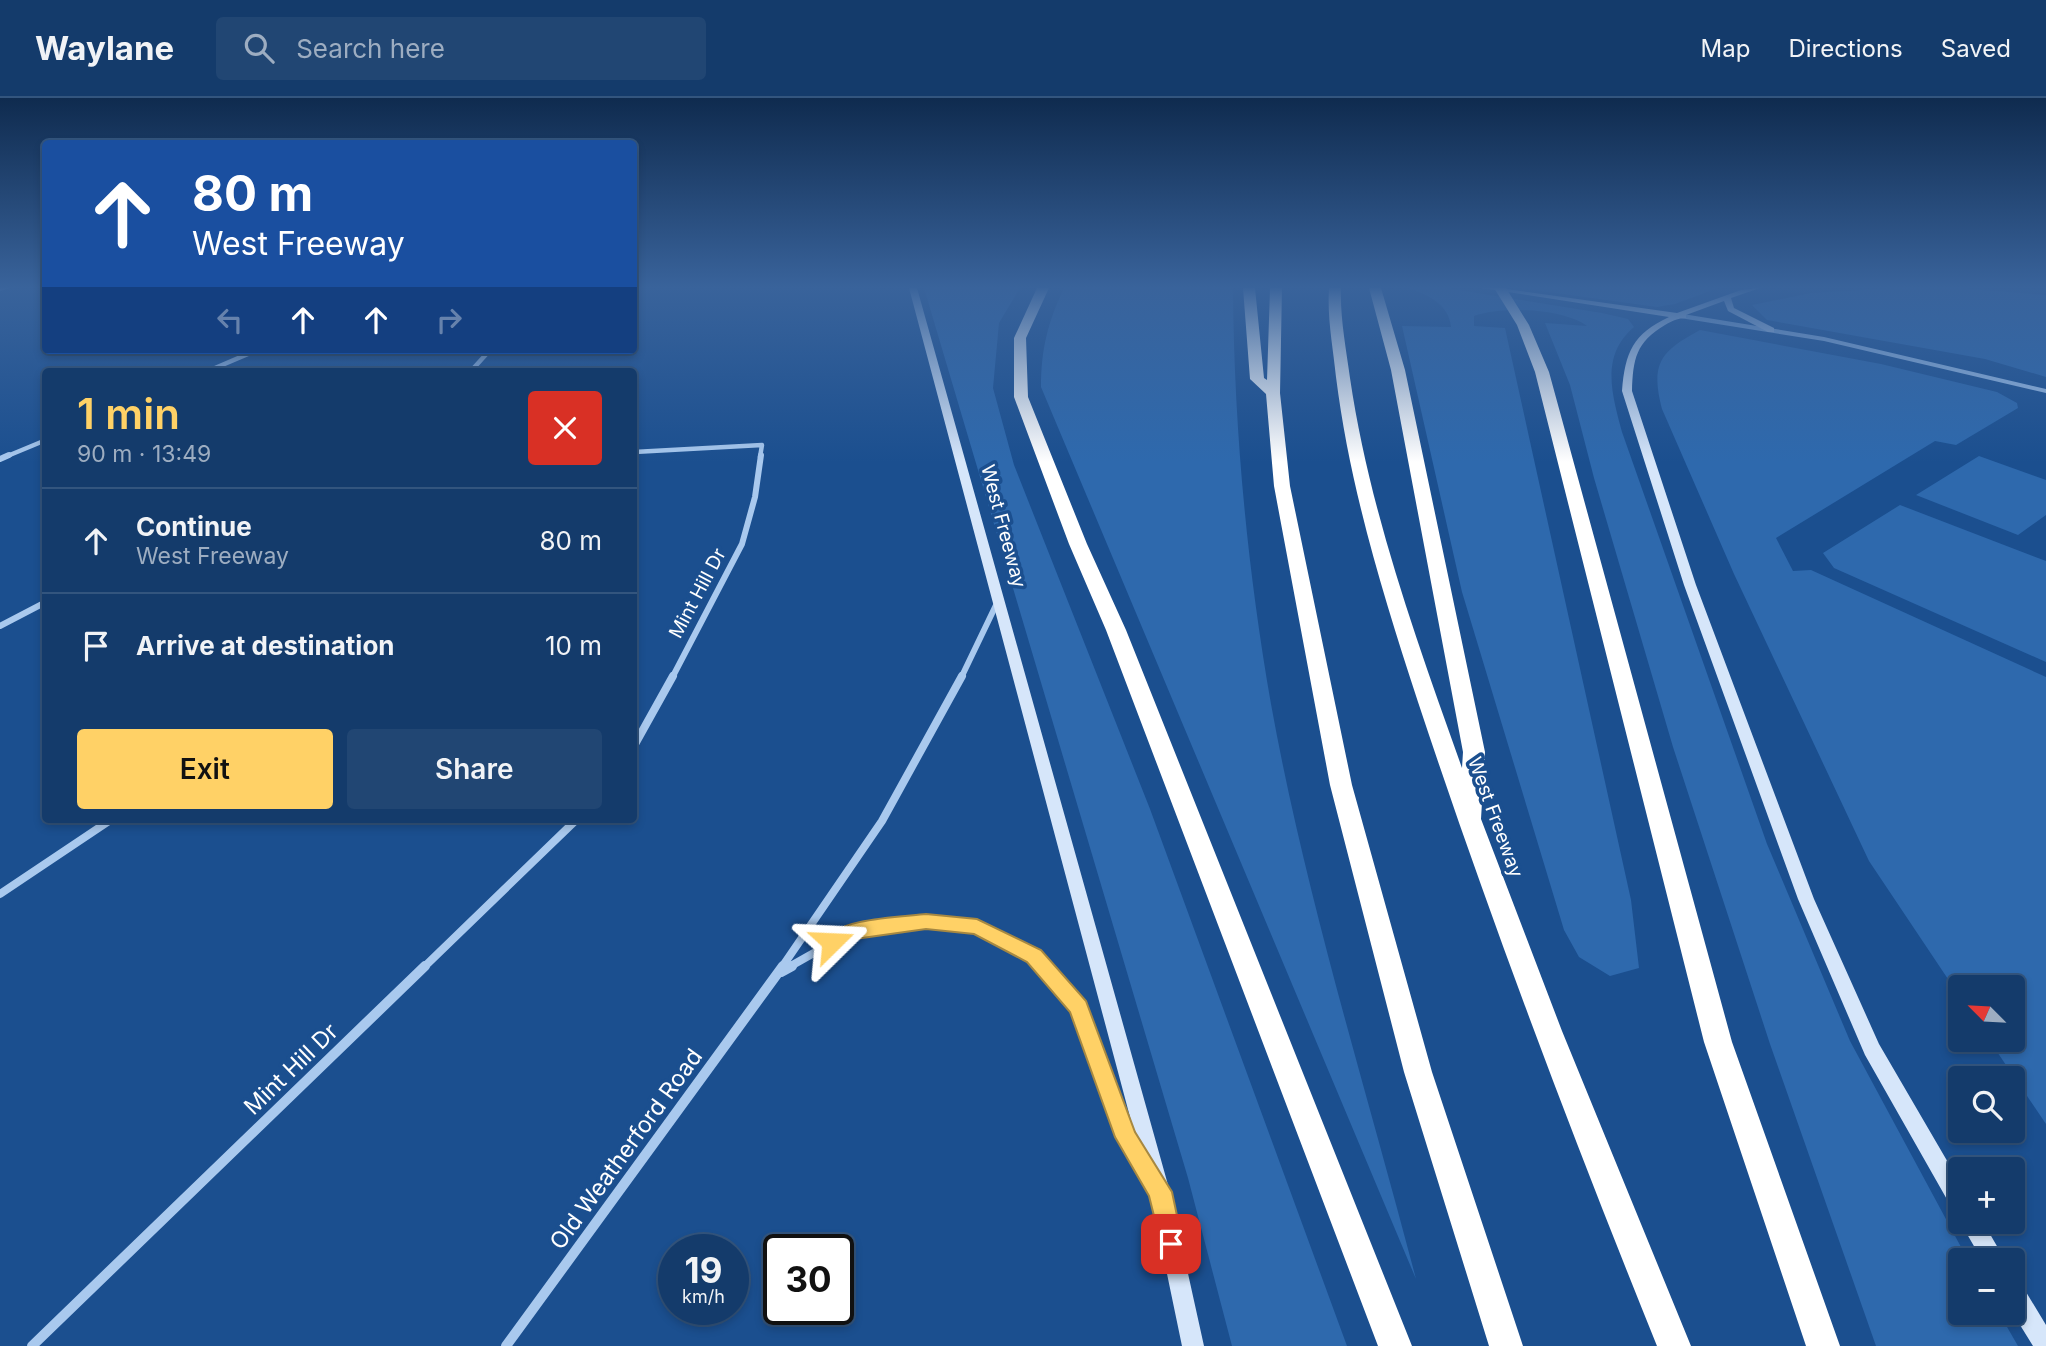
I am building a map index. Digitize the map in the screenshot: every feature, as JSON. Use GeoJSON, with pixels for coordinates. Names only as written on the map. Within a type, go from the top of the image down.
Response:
{"type":"FeatureCollection","features":[{"type":"Feature","properties":{"kind":"highway"},"geometry":{"type":"LineString","coordinates":[[1020,346],[1021,397],[1078,544],[1116,630],[1395,1346]]}},
{"type":"Feature","properties":{"kind":"highway"},"geometry":{"type":"LineString","coordinates":[[1254,346],[1257,379],[1273,393]]}},
{"type":"Feature","properties":{"kind":"highway"},"geometry":{"type":"LineString","coordinates":[[1274,346],[1273,393],[1282,486],[1341,785],[1418,1072],[1506,1346]]}},
{"type":"Feature","properties":{"kind":"highway","name":"West Freeway"},"geometry":{"type":"LineString","coordinates":[[1340,346],[1345,394],[1365,496],[1405,635],[1471,828],[1580,1119],[1674,1346]]}},
{"type":"Feature","properties":{"kind":"highway"},"geometry":{"type":"LineString","coordinates":[[1391,346],[1474,752],[1471,828]]}},
{"type":"Feature","properties":{"kind":"highway"},"geometry":{"type":"LineString","coordinates":[[1531,346],[1542,372],[1718,1042],[1823,1346]]}},
{"type":"Feature","properties":{"kind":"main road","name":"West Freeway"},"geometry":{"type":"LineString","coordinates":[[929,346],[1160,1192],[1193,1346]]}},
{"type":"Feature","properties":{"kind":"main road"},"geometry":{"type":"LineString","coordinates":[[1637,346],[1628,366],[1627,391],[1690,584],[1806,899],[1872,1049],[1948,1182]]}},
{"type":"Feature","properties":{"kind":"main road"},"geometry":{"type":"LineString","coordinates":[[2025,1311],[2046,1346]]}},
{"type":"Feature","properties":{"kind":"street"},"geometry":{"type":"LineString","coordinates":[[1854,346],[2046,391]]}},
{"type":"Feature","properties":{"kind":"street"},"geometry":{"type":"LineString","coordinates":[[215,368],[248,354]]}},
{"type":"Feature","properties":{"kind":"street"},"geometry":{"type":"LineString","coordinates":[[474,368],[486,354]]}},
{"type":"Feature","properties":{"kind":"street"},"geometry":{"type":"LineString","coordinates":[[0,459],[42,442]]}},
{"type":"Feature","properties":{"kind":"street","name":"Mint Hill Dr"},"geometry":{"type":"LineString","coordinates":[[637,453],[762,445],[755,497],[743,544],[637,742]]}},
{"type":"Feature","properties":{"kind":"street","name":"Old Weatherford Road"},"geometry":{"type":"LineString","coordinates":[[506,1346],[777,974],[882,821],[972,657],[997,603]]}},
{"type":"Feature","properties":{"kind":"street"},"geometry":{"type":"LineString","coordinates":[[0,626],[42,604]]}},
{"type":"Feature","properties":{"kind":"street"},"geometry":{"type":"LineString","coordinates":[[0,894],[106,823]]}},
{"type":"Feature","properties":{"kind":"street","name":"Mint Hill Dr"},"geometry":{"type":"LineString","coordinates":[[32,1346],[573,823]]}},
{"type":"Feature","properties":{"kind":"street","name":"Old Weatherford Road"},"geometry":{"type":"LineString","coordinates":[[777,974],[851,932],[926,922],[977,927],[1034,956],[1079,1007],[1126,1137],[1160,1192]]}},
{"type":"Feature","properties":{"kind":"shaded area"},"geometry":{"type":"Polygon","coordinates":[[[941,346],[997,346],[993,388],[1014,465],[1150,809],[1347,1346],[1232,1346],[1188,1178],[941,346]]]}},
{"type":"Feature","properties":{"kind":"shaded area"},"geometry":{"type":"Polygon","coordinates":[[[1044,346],[1234,346],[1243,497],[1255,601],[1285,777],[1319,921],[1416,1279],[1041,387],[1044,346]]]}},
{"type":"Feature","properties":{"kind":"shaded area"},"geometry":{"type":"Polygon","coordinates":[[[1407,346],[1509,346],[1631,900],[1639,968],[1610,976],[1579,957],[1564,930],[1462,592],[1407,346]]]}},
{"type":"Feature","properties":{"kind":"shaded area"},"geometry":{"type":"Polygon","coordinates":[[[1554,346],[1618,346],[1613,363],[1612,390],[1622,432],[1767,844],[1850,1041],[1948,1223],[1948,1234],[1954,1234],[1962,1248],[1948,1248],[1948,1325],[2006,1325],[2018,1346],[1876,1346],[1770,1044],[1673,747],[1594,478],[1570,385],[1554,346]]]}},
{"type":"Feature","properties":{"kind":"shaded area"},"geometry":{"type":"Polygon","coordinates":[[[1675,346],[1786,346],[1881,364],[1997,392],[2017,403],[2018,408],[1956,445],[1935,441],[1776,538],[1793,571],[1811,570],[2046,677],[2046,1124],[2025,1093],[2025,1066],[2007,1066],[1997,1052],[2025,1052],[2025,975],[1948,975],[1948,979],[1869,861],[1734,574],[1662,409],[1657,380],[1662,360],[1675,346]]]}},
{"type":"Feature","properties":{"kind":"shaded area"},"geometry":{"type":"Polygon","coordinates":[[[1914,346],[2046,346],[2046,377],[1985,359],[1914,346]]]}},
{"type":"Feature","properties":{"kind":"shaded area"},"geometry":{"type":"Polygon","coordinates":[[[1979,456],[2046,480],[2046,515],[2018,535],[1916,495],[1979,456]]]}},
{"type":"Feature","properties":{"kind":"shaded area"},"geometry":{"type":"Polygon","coordinates":[[[1900,505],[2046,561],[2046,662],[1834,568],[1823,553],[1900,505]]]}},
{"type":"Feature","properties":{"kind":"route"},"geometry":{"type":"LineString","coordinates":[[832,942],[851,932],[926,922],[977,927],[1034,956],[1079,1007],[1126,1137],[1160,1192],[1171,1244]]}}]}
